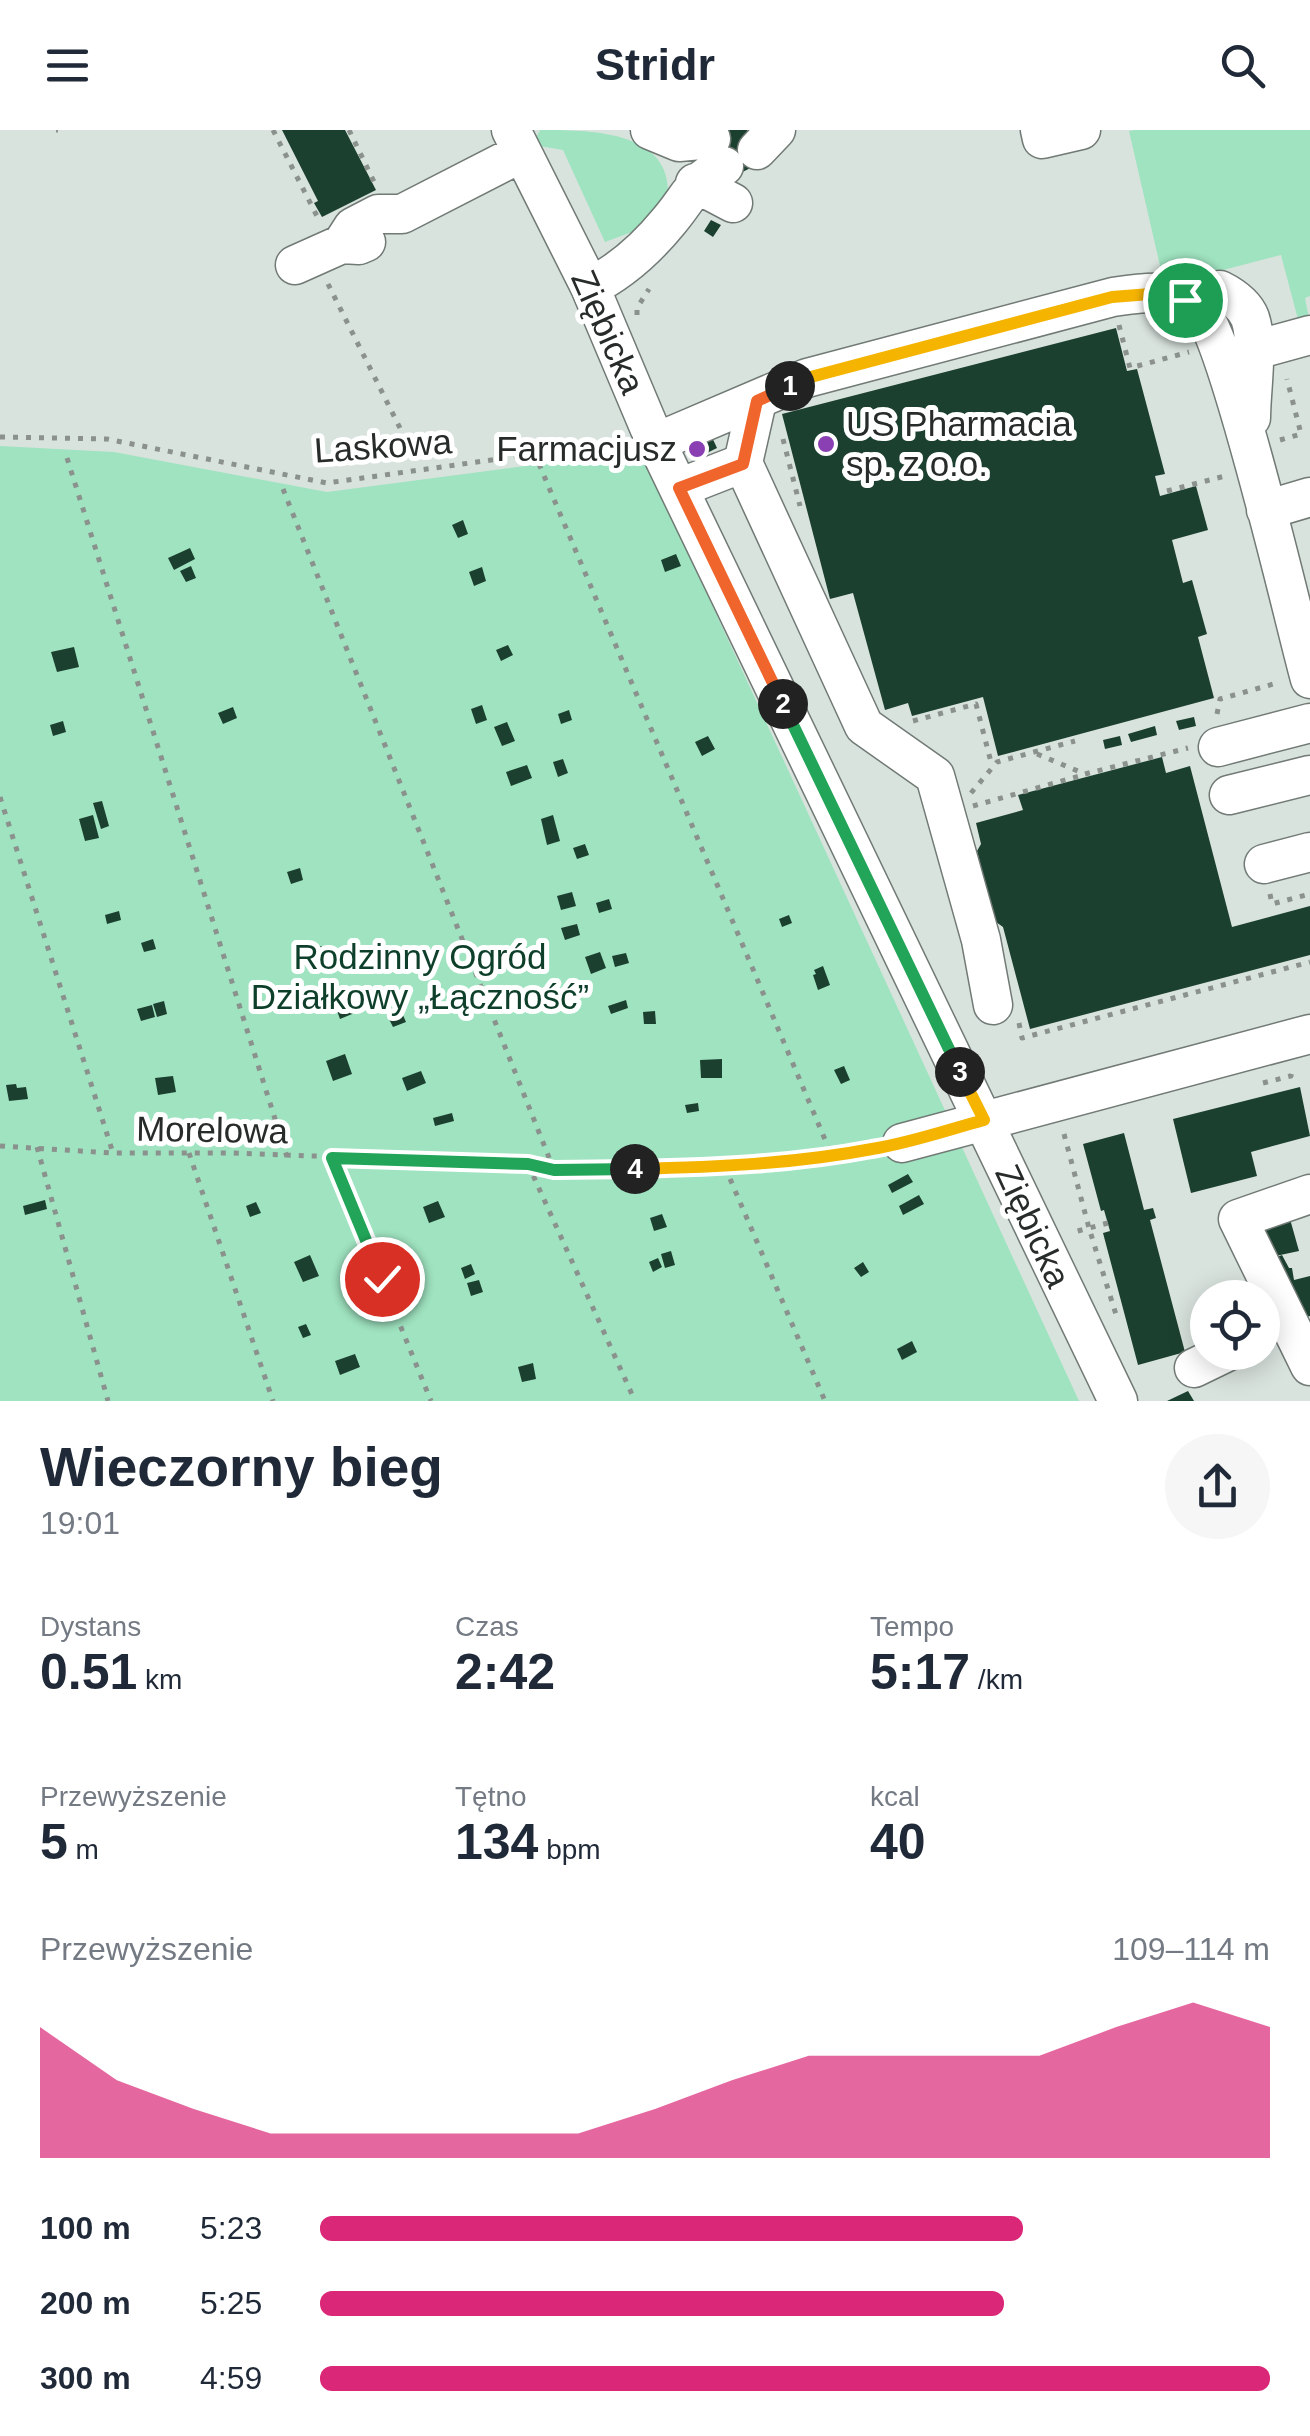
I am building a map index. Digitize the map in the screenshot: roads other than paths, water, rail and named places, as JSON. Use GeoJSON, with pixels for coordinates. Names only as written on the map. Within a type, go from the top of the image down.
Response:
{"type":"FeatureCollection","features":[{"type":"Feature","properties":{"kind":"street"},"geometry":{"type":"LineString","coordinates":[[1040,130],[1042,139],[1080,130]]}},
{"type":"Feature","properties":{"kind":"street"},"geometry":{"type":"LineString","coordinates":[[321,252],[391,204],[516,141]]}},
{"type":"Feature","properties":{"kind":"street","name":"Ziębicka"},"geometry":{"type":"LineString","coordinates":[[516,141],[590,287],[653,434],[1118,1401]]}},
{"type":"Feature","properties":{"kind":"street"},"geometry":{"type":"LineString","coordinates":[[590,287],[624,268],[670,220],[713,149]]}},
{"type":"Feature","properties":{"kind":"street"},"geometry":{"type":"LineString","coordinates":[[713,149],[733,203]]}},
{"type":"Feature","properties":{"kind":"street"},"geometry":{"type":"LineString","coordinates":[[653,434],[757,401],[807,378],[1112,297],[1140,293],[1175,296],[1209,290],[1228,294],[1250,318],[1252,459]]}},
{"type":"Feature","properties":{"kind":"street"},"geometry":{"type":"LineString","coordinates":[[1175,296],[1195,304],[1208,322],[1266,510],[1297,576],[1294,681]]}},
{"type":"Feature","properties":{"kind":"street"},"geometry":{"type":"LineString","coordinates":[[1252,351],[1310,334]]}},
{"type":"Feature","properties":{"kind":"street"},"geometry":{"type":"LineString","coordinates":[[757,401],[743,464],[864,726],[934,776],[1006,1013]]}},
{"type":"Feature","properties":{"kind":"street"},"geometry":{"type":"LineString","coordinates":[[679,488],[743,464]]}},
{"type":"Feature","properties":{"kind":"street"},"geometry":{"type":"LineString","coordinates":[[1266,510],[1310,497]]}},
{"type":"Feature","properties":{"kind":"street"},"geometry":{"type":"LineString","coordinates":[[1208,742],[1310,723]]}},
{"type":"Feature","properties":{"kind":"street"},"geometry":{"type":"LineString","coordinates":[[1229,794],[1310,775]]}},
{"type":"Feature","properties":{"kind":"street"},"geometry":{"type":"LineString","coordinates":[[1264,864],[1310,852]]}},
{"type":"Feature","properties":{"kind":"street"},"geometry":{"type":"LineString","coordinates":[[902,1143],[984,1120],[1302,1048]]}},
{"type":"Feature","properties":{"kind":"street"},"geometry":{"type":"LineString","coordinates":[[1310,1194],[1238,1219],[1310,1366]]}},
{"type":"Feature","properties":{"kind":"place","name":"US Pharmacia sp. z o.o."},"geometry":{"type":"Point","coordinates":[826,444]}},
{"type":"Feature","properties":{"kind":"place","name":"Farmacjusz"},"geometry":{"type":"Point","coordinates":[697,449]}},
{"type":"Feature","properties":{"kind":"park label","name":"Rodzinny Ogród Działkowy „Łączność”"},"geometry":{"type":"Point","coordinates":[420,977]}}]}
